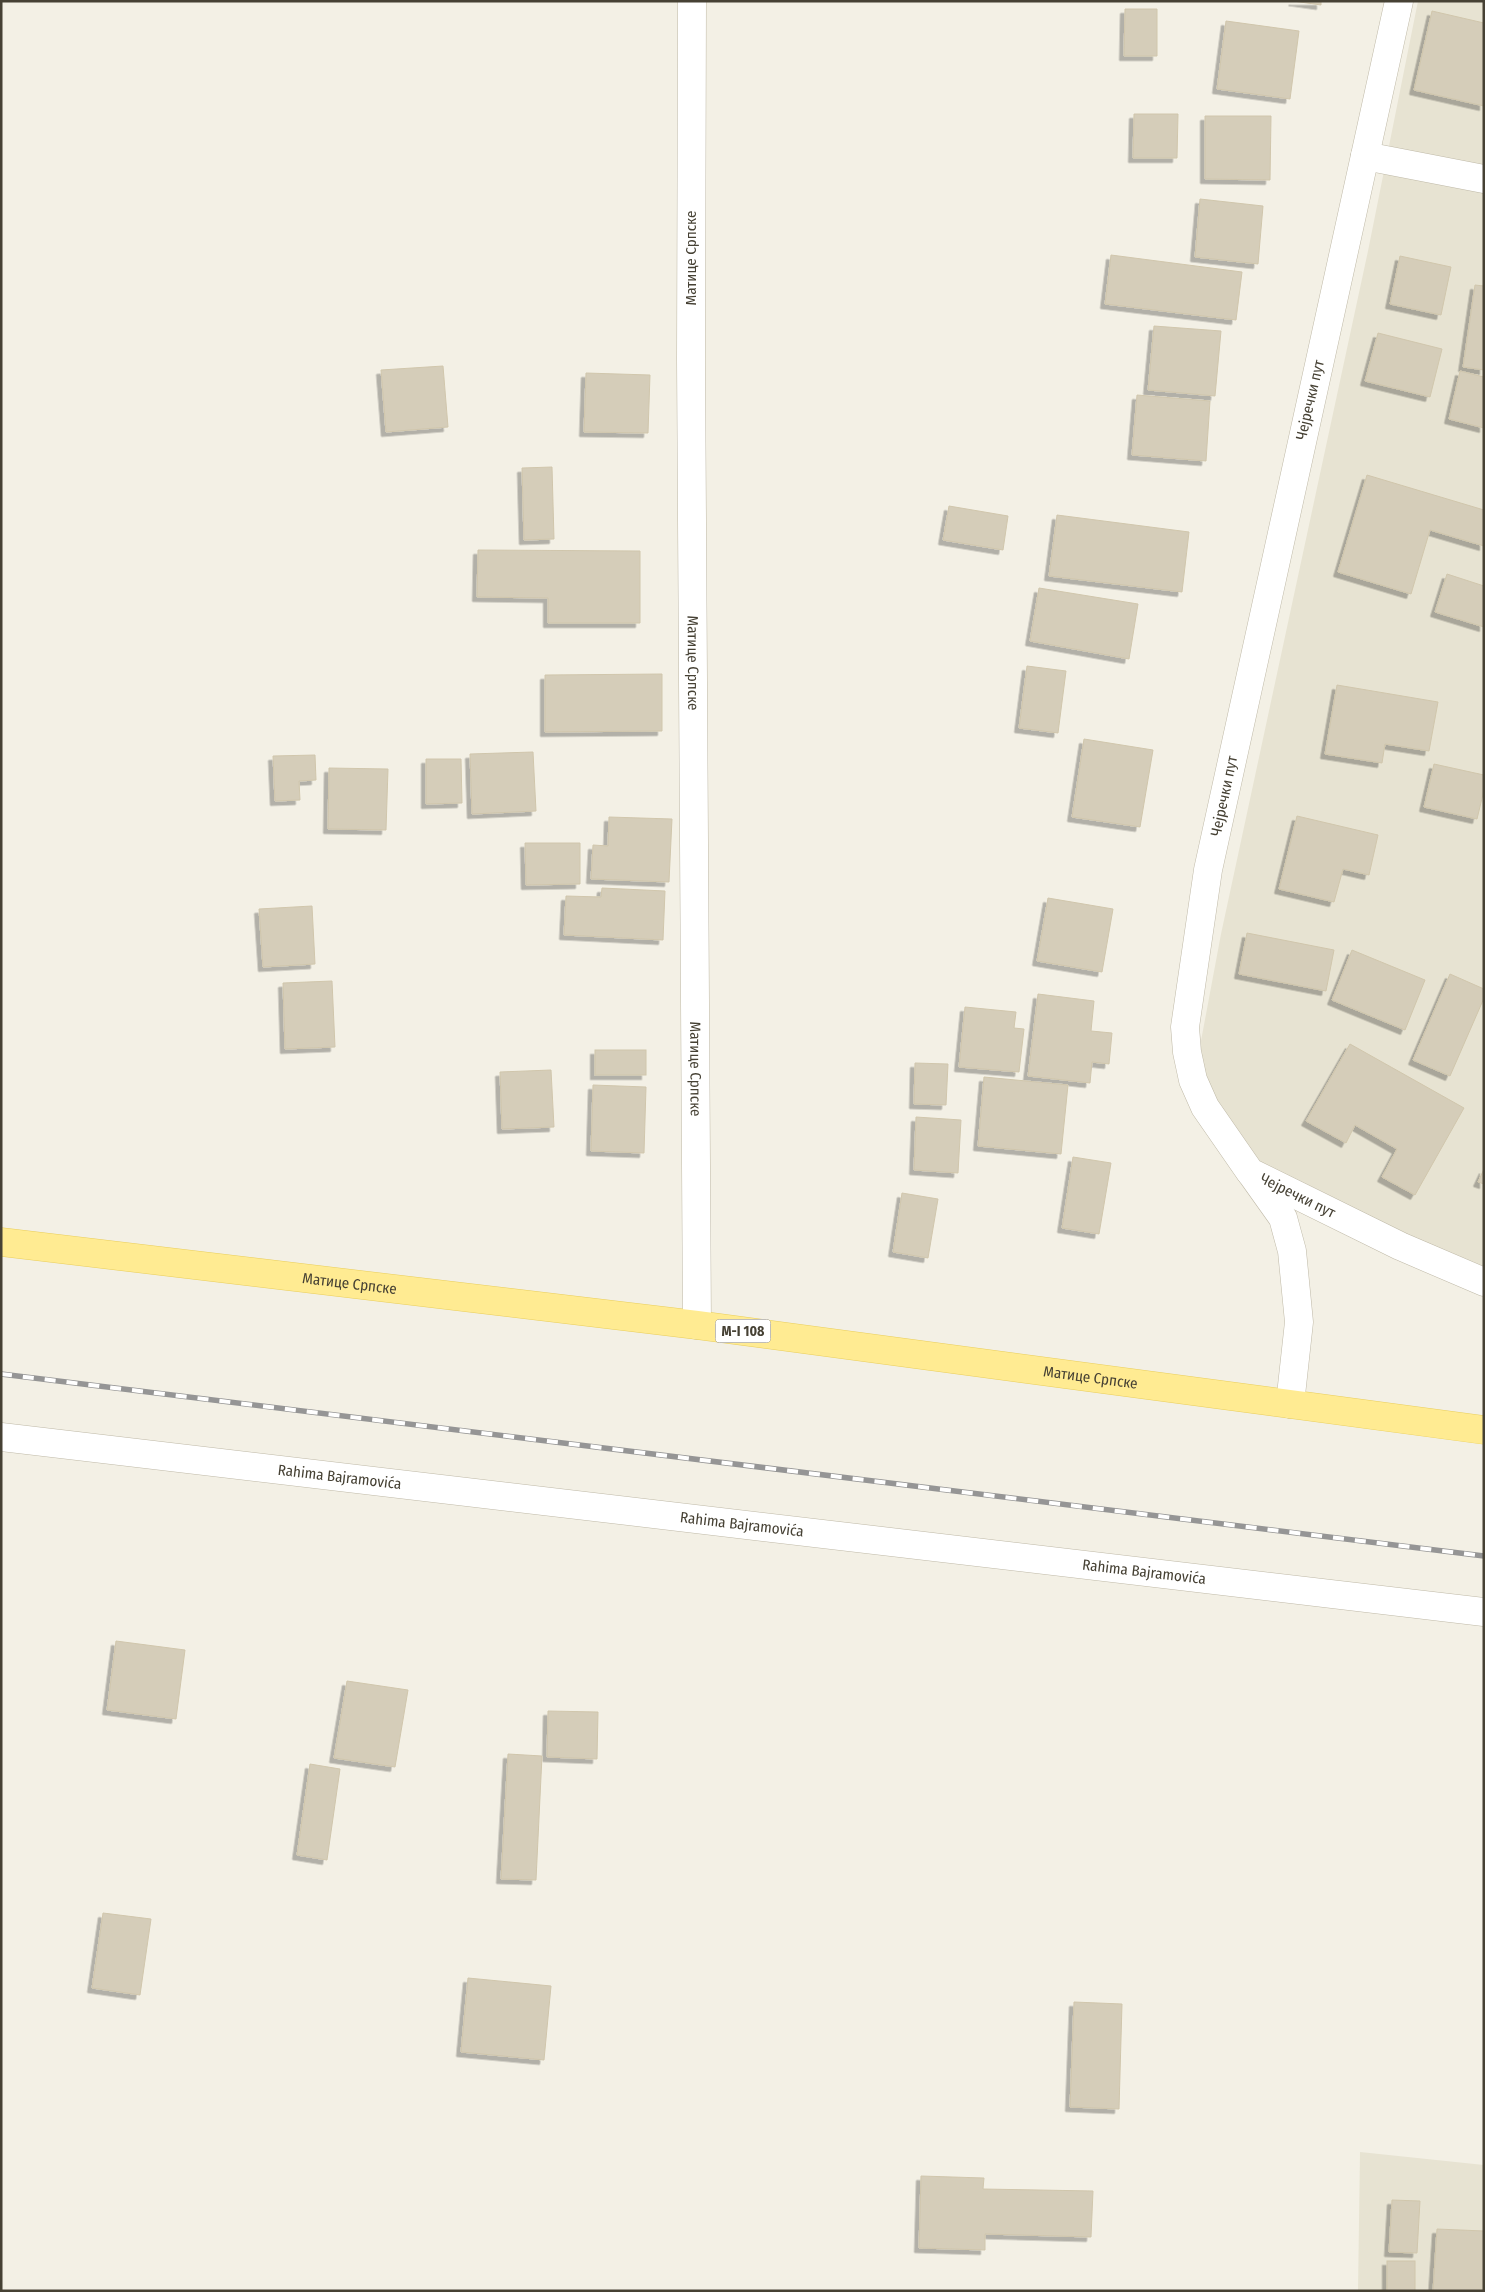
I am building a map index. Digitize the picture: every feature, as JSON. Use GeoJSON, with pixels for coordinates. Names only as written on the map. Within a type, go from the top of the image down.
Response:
{"type":"FeatureCollection","features":[{"type":"Feature","properties":{"kind":"main road","name":"Матице Српске"},"geometry":{"type":"LineString","coordinates":[[1,1242],[697,1325],[1484,1430]]}},
{"type":"Feature","properties":{"kind":"street","name":"Матице Српске"},"geometry":{"type":"LineString","coordinates":[[692,1],[690,360],[697,1325]]}},
{"type":"Feature","properties":{"kind":"street","name":"Чејречки пут"},"geometry":{"type":"LineString","coordinates":[[1399,1],[1210,860],[1185,1027],[1186,1052],[1193,1080],[1205,1107],[1250,1172],[1400,1246],[1484,1282]]}},
{"type":"Feature","properties":{"kind":"street"},"geometry":{"type":"LineString","coordinates":[[1365,156],[1484,178]]}},
{"type":"Feature","properties":{"kind":"street"},"geometry":{"type":"LineString","coordinates":[[1250,1172],[1284,1218],[1292,1251],[1299,1322],[1290,1404]]}},
{"type":"Feature","properties":{"kind":"street","name":"Rahima Bajramovića"},"geometry":{"type":"LineString","coordinates":[[1,1437],[1484,1612]]}},
{"type":"Feature","properties":{"kind":"shaded area"},"geometry":{"type":"Polygon","coordinates":[[[1418,1],[1484,1],[1484,1283],[1235,1158],[1195,1073],[1221,934],[1368,251],[1418,1]]]}},
{"type":"Feature","properties":{"kind":"shaded area"},"geometry":{"type":"Polygon","coordinates":[[[1360,2152],[1484,2165],[1484,2291],[1358,2291],[1360,2152]]]}},
{"type":"Feature","properties":{"kind":"building"},"geometry":{"type":"Polygon","coordinates":[[[1293,1],[1321,1],[1321,5],[1293,1]]]}},
{"type":"Feature","properties":{"kind":"building"},"geometry":{"type":"Polygon","coordinates":[[[1125,9],[1157,9],[1157,56],[1124,56],[1125,9]]]}},
{"type":"Feature","properties":{"kind":"building"},"geometry":{"type":"Polygon","coordinates":[[[1432,11],[1484,23],[1484,106],[1414,90],[1432,11]]]}},
{"type":"Feature","properties":{"kind":"building"},"geometry":{"type":"Polygon","coordinates":[[[1226,21],[1299,31],[1290,99],[1217,89],[1226,21]]]}},
{"type":"Feature","properties":{"kind":"building"},"geometry":{"type":"Polygon","coordinates":[[[1134,114],[1178,114],[1177,158],[1133,158],[1134,114]]]}},
{"type":"Feature","properties":{"kind":"building"},"geometry":{"type":"Polygon","coordinates":[[[1205,116],[1271,116],[1270,180],[1205,179],[1205,116]]]}},
{"type":"Feature","properties":{"kind":"building"},"geometry":{"type":"Polygon","coordinates":[[[1200,199],[1263,206],[1258,264],[1195,257],[1200,199]]]}},
{"type":"Feature","properties":{"kind":"building"},"geometry":{"type":"Polygon","coordinates":[[[1111,255],[1242,272],[1236,320],[1105,304],[1111,255]]]}},
{"type":"Feature","properties":{"kind":"building"},"geometry":{"type":"Polygon","coordinates":[[[1400,256],[1451,267],[1441,315],[1390,304],[1400,256]]]}},
{"type":"Feature","properties":{"kind":"building"},"geometry":{"type":"Polygon","coordinates":[[[1475,285],[1484,286],[1484,370],[1463,367],[1475,285]]]}},
{"type":"Feature","properties":{"kind":"building"},"geometry":{"type":"Polygon","coordinates":[[[1154,326],[1221,331],[1215,396],[1148,390],[1154,326]]]}},
{"type":"Feature","properties":{"kind":"building"},"geometry":{"type":"Polygon","coordinates":[[[1378,333],[1442,349],[1430,397],[1365,381],[1378,333]]]}},
{"type":"Feature","properties":{"kind":"building"},"geometry":{"type":"Polygon","coordinates":[[[443,366],[448,427],[386,432],[381,370],[443,366]]]}},
{"type":"Feature","properties":{"kind":"building"},"geometry":{"type":"Polygon","coordinates":[[[1460,371],[1484,377],[1484,428],[1449,419],[1460,371]]]}},
{"type":"Feature","properties":{"kind":"building"},"geometry":{"type":"Polygon","coordinates":[[[586,373],[650,375],[648,433],[584,432],[586,373]]]}},
{"type":"Feature","properties":{"kind":"building"},"geometry":{"type":"Polygon","coordinates":[[[1137,395],[1210,401],[1206,461],[1132,455],[1137,395]]]}},
{"type":"Feature","properties":{"kind":"building"},"geometry":{"type":"Polygon","coordinates":[[[552,467],[554,539],[524,540],[522,468],[552,467]]]}},
{"type":"Feature","properties":{"kind":"building"},"geometry":{"type":"Polygon","coordinates":[[[1367,475],[1484,510],[1484,546],[1430,530],[1411,594],[1338,572],[1367,475]]]}},
{"type":"Feature","properties":{"kind":"building"},"geometry":{"type":"Polygon","coordinates":[[[949,506],[1008,516],[1003,550],[943,540],[949,506]]]}},
{"type":"Feature","properties":{"kind":"building"},"geometry":{"type":"Polygon","coordinates":[[[1057,515],[1189,532],[1182,592],[1049,576],[1057,515]]]}},
{"type":"Feature","properties":{"kind":"building"},"geometry":{"type":"Polygon","coordinates":[[[478,550],[640,551],[640,623],[548,623],[548,598],[477,597],[478,550]]]}},
{"type":"Feature","properties":{"kind":"building"},"geometry":{"type":"Polygon","coordinates":[[[1447,574],[1484,586],[1484,627],[1435,612],[1447,574]]]}},
{"type":"Feature","properties":{"kind":"building"},"geometry":{"type":"Polygon","coordinates":[[[1039,588],[1138,604],[1129,659],[1030,641],[1039,588]]]}},
{"type":"Feature","properties":{"kind":"building"},"geometry":{"type":"Polygon","coordinates":[[[1027,666],[1066,671],[1058,733],[1019,728],[1027,666]]]}},
{"type":"Feature","properties":{"kind":"building"},"geometry":{"type":"Polygon","coordinates":[[[662,674],[662,731],[545,732],[545,675],[662,674]]]}},
{"type":"Feature","properties":{"kind":"building"},"geometry":{"type":"Polygon","coordinates":[[[1337,685],[1438,702],[1429,751],[1385,744],[1382,763],[1325,754],[1337,685]]]}},
{"type":"Feature","properties":{"kind":"building"},"geometry":{"type":"Polygon","coordinates":[[[1084,739],[1153,750],[1140,827],[1072,817],[1084,739]]]}},
{"type":"Feature","properties":{"kind":"building"},"geometry":{"type":"Polygon","coordinates":[[[533,752],[536,811],[472,814],[470,754],[533,752]]]}},
{"type":"Feature","properties":{"kind":"building"},"geometry":{"type":"Polygon","coordinates":[[[315,755],[316,780],[299,781],[300,800],[275,801],[273,756],[315,755]]]}},
{"type":"Feature","properties":{"kind":"building"},"geometry":{"type":"Polygon","coordinates":[[[426,759],[461,759],[462,803],[426,804],[426,759]]]}},
{"type":"Feature","properties":{"kind":"building"},"geometry":{"type":"Polygon","coordinates":[[[1434,764],[1484,775],[1484,790],[1477,819],[1424,807],[1434,764]]]}},
{"type":"Feature","properties":{"kind":"building"},"geometry":{"type":"Polygon","coordinates":[[[329,768],[388,769],[386,830],[328,829],[329,768]]]}},
{"type":"Feature","properties":{"kind":"building"},"geometry":{"type":"Polygon","coordinates":[[[1297,816],[1378,835],[1369,875],[1343,869],[1334,902],[1279,889],[1297,816]]]}},
{"type":"Feature","properties":{"kind":"building"},"geometry":{"type":"Polygon","coordinates":[[[609,817],[672,819],[669,882],[591,879],[593,845],[608,846],[609,817]]]}},
{"type":"Feature","properties":{"kind":"building"},"geometry":{"type":"Polygon","coordinates":[[[525,843],[580,843],[580,884],[526,885],[525,843]]]}},
{"type":"Feature","properties":{"kind":"building"},"geometry":{"type":"Polygon","coordinates":[[[602,888],[665,891],[663,940],[564,935],[566,896],[601,897],[602,888]]]}},
{"type":"Feature","properties":{"kind":"building"},"geometry":{"type":"Polygon","coordinates":[[[1048,898],[1113,909],[1102,972],[1037,961],[1048,898]]]}},
{"type":"Feature","properties":{"kind":"building"},"geometry":{"type":"Polygon","coordinates":[[[312,906],[315,964],[263,967],[259,909],[312,906]]]}},
{"type":"Feature","properties":{"kind":"building"},"geometry":{"type":"Polygon","coordinates":[[[1247,933],[1334,950],[1326,991],[1239,974],[1247,933]]]}},
{"type":"Feature","properties":{"kind":"building"},"geometry":{"type":"Polygon","coordinates":[[[1352,950],[1425,980],[1405,1030],[1332,1000],[1352,950]]]}},
{"type":"Feature","properties":{"kind":"building"},"geometry":{"type":"Polygon","coordinates":[[[1450,974],[1484,989],[1484,998],[1450,1076],[1413,1060],[1450,974]]]}},
{"type":"Feature","properties":{"kind":"building"},"geometry":{"type":"Polygon","coordinates":[[[332,981],[335,1047],[285,1049],[283,983],[332,981]]]}},
{"type":"Feature","properties":{"kind":"building"},"geometry":{"type":"Polygon","coordinates":[[[1038,994],[1094,1001],[1091,1031],[1112,1033],[1109,1064],[1092,1062],[1090,1083],[1028,1076],[1038,994]]]}},
{"type":"Feature","properties":{"kind":"building"},"geometry":{"type":"Polygon","coordinates":[[[965,1007],[1016,1012],[1014,1028],[1024,1029],[1019,1072],[959,1067],[965,1007]]]}},
{"type":"Feature","properties":{"kind":"building"},"geometry":{"type":"Polygon","coordinates":[[[1350,1044],[1464,1108],[1415,1195],[1382,1177],[1397,1149],[1355,1125],[1346,1143],[1306,1121],[1350,1044]]]}},
{"type":"Feature","properties":{"kind":"building"},"geometry":{"type":"Polygon","coordinates":[[[595,1050],[646,1050],[646,1075],[595,1075],[595,1050]]]}},
{"type":"Feature","properties":{"kind":"building"},"geometry":{"type":"Polygon","coordinates":[[[915,1063],[948,1064],[946,1105],[914,1104],[915,1063]]]}},
{"type":"Feature","properties":{"kind":"building"},"geometry":{"type":"Polygon","coordinates":[[[551,1070],[554,1127],[502,1129],[500,1072],[551,1070]]]}},
{"type":"Feature","properties":{"kind":"building"},"geometry":{"type":"Polygon","coordinates":[[[984,1077],[1068,1085],[1061,1154],[978,1146],[984,1077]]]}},
{"type":"Feature","properties":{"kind":"building"},"geometry":{"type":"Polygon","coordinates":[[[593,1085],[646,1087],[644,1153],[591,1151],[593,1085]]]}},
{"type":"Feature","properties":{"kind":"building"},"geometry":{"type":"Polygon","coordinates":[[[916,1117],[961,1120],[958,1173],[914,1170],[916,1117]]]}},
{"type":"Feature","properties":{"kind":"building"},"geometry":{"type":"Polygon","coordinates":[[[1073,1157],[1111,1163],[1099,1234],[1062,1228],[1073,1157]]]}},
{"type":"Feature","properties":{"kind":"building"},"geometry":{"type":"Polygon","coordinates":[[[1484,1169],[1484,1184],[1478,1182],[1484,1169]]]}},
{"type":"Feature","properties":{"kind":"building"},"geometry":{"type":"Polygon","coordinates":[[[902,1193],[938,1199],[928,1258],[893,1252],[902,1193]]]}},
{"type":"Feature","properties":{"kind":"building"},"geometry":{"type":"Polygon","coordinates":[[[116,1641],[185,1650],[176,1719],[107,1710],[116,1641]]]}},
{"type":"Feature","properties":{"kind":"building"},"geometry":{"type":"Polygon","coordinates":[[[347,1681],[408,1690],[395,1767],[334,1758],[347,1681]]]}},
{"type":"Feature","properties":{"kind":"building"},"geometry":{"type":"Polygon","coordinates":[[[548,1711],[598,1712],[597,1759],[547,1757],[548,1711]]]}},
{"type":"Feature","properties":{"kind":"building"},"geometry":{"type":"Polygon","coordinates":[[[508,1754],[542,1756],[536,1880],[501,1879],[508,1754]]]}},
{"type":"Feature","properties":{"kind":"building"},"geometry":{"type":"Polygon","coordinates":[[[310,1764],[340,1769],[327,1860],[297,1855],[310,1764]]]}},
{"type":"Feature","properties":{"kind":"building"},"geometry":{"type":"Polygon","coordinates":[[[103,1913],[151,1919],[140,1995],[92,1988],[103,1913]]]}},
{"type":"Feature","properties":{"kind":"building"},"geometry":{"type":"Polygon","coordinates":[[[468,1978],[551,1986],[544,2060],[461,2052],[468,1978]]]}},
{"type":"Feature","properties":{"kind":"building"},"geometry":{"type":"Polygon","coordinates":[[[1074,2002],[1122,2004],[1119,2109],[1070,2107],[1074,2002]]]}},
{"type":"Feature","properties":{"kind":"building"},"geometry":{"type":"Polygon","coordinates":[[[921,2176],[984,2178],[983,2189],[1093,2191],[1091,2237],[985,2234],[985,2250],[919,2248],[921,2176]]]}},
{"type":"Feature","properties":{"kind":"building"},"geometry":{"type":"Polygon","coordinates":[[[1392,2200],[1420,2201],[1417,2253],[1389,2252],[1392,2200]]]}},
{"type":"Feature","properties":{"kind":"building"},"geometry":{"type":"Polygon","coordinates":[[[1437,2229],[1484,2231],[1484,2291],[1433,2291],[1437,2229]]]}},
{"type":"Feature","properties":{"kind":"building"},"geometry":{"type":"Polygon","coordinates":[[[1387,2261],[1415,2261],[1415,2291],[1387,2291],[1387,2261]]]}},
{"type":"Feature","properties":{"kind":"railway"},"geometry":{"type":"LineString","coordinates":[[1,1374],[1484,1556]]}}]}
